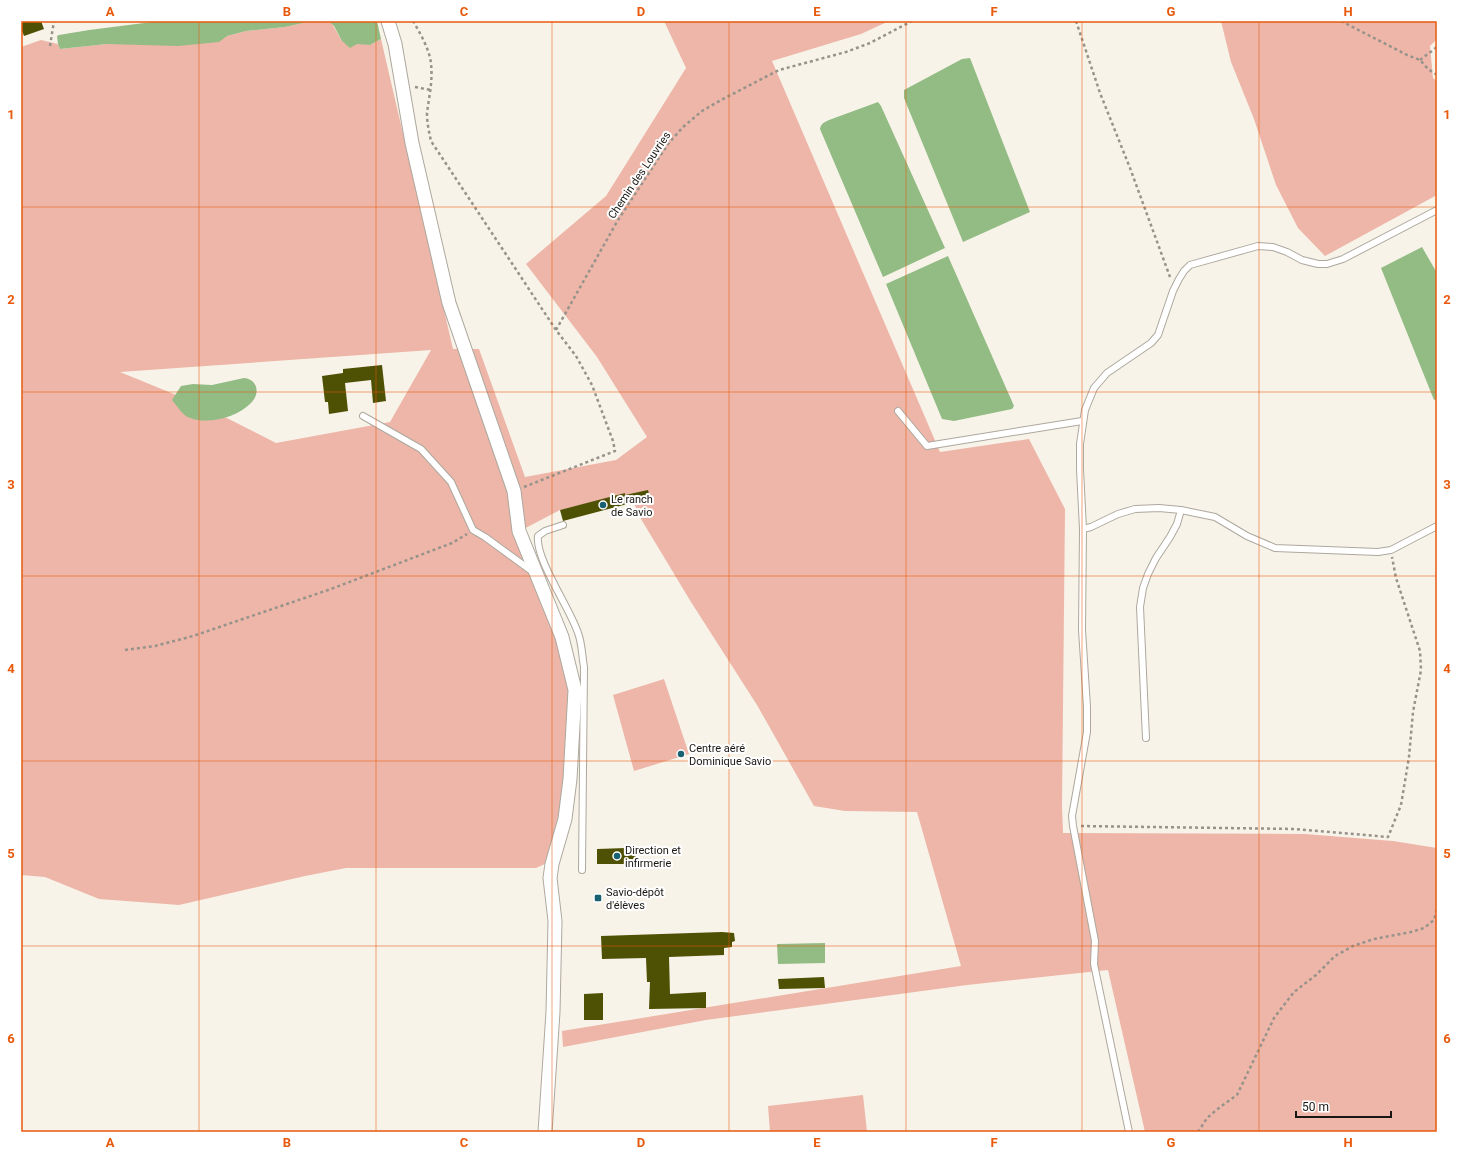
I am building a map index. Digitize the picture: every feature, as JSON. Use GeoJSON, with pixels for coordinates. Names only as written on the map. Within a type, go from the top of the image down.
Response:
{"type":"FeatureCollection","features":[{"type":"Feature","properties":{"kind":"street"},"geometry":{"type":"LineString","coordinates":[[388,21],[396,51],[412,144],[449,303],[514,491],[519,531],[562,636],[575,690],[570,778],[565,819],[552,864],[550,878],[555,921],[553,997],[545,1132]]}},
{"type":"Feature","properties":{"kind":"lane"},"geometry":{"type":"LineString","coordinates":[[1129,1132],[1094,964],[1095,941],[1072,826],[1072,816],[1087,732],[1087,707],[1082,630],[1083,529],[1080,469],[1082,422],[1087,402],[1099,381],[1114,366],[1151,343],[1158,335],[1173,291],[1184,271],[1190,266],[1258,246],[1273,247],[1302,260],[1318,264],[1327,264],[1344,259],[1437,210]]}},
{"type":"Feature","properties":{"kind":"lane"},"geometry":{"type":"LineString","coordinates":[[898,411],[927,446],[1082,422]]}},
{"type":"Feature","properties":{"kind":"lane"},"geometry":{"type":"LineString","coordinates":[[362,416],[422,449],[451,482],[473,530],[485,537],[537,576]]}},
{"type":"Feature","properties":{"kind":"lane"},"geometry":{"type":"LineString","coordinates":[[1083,529],[1118,514],[1135,509],[1159,508],[1181,510],[1215,517],[1247,536],[1275,548],[1378,552],[1391,550],[1437,526]]}},
{"type":"Feature","properties":{"kind":"lane"},"geometry":{"type":"LineString","coordinates":[[1146,738],[1140,607],[1143,588],[1156,558],[1178,524],[1181,510]]}},
{"type":"Feature","properties":{"kind":"lane"},"geometry":{"type":"LineString","coordinates":[[563,525],[538,536],[537,543],[542,558],[578,633],[584,666],[582,870]]}},
{"type":"Feature","properties":{"kind":"path"},"geometry":{"type":"LineString","coordinates":[[50,46],[54,21]]}},
{"type":"Feature","properties":{"kind":"path"},"geometry":{"type":"LineString","coordinates":[[413,21],[422,37],[432,63],[431,90],[427,114],[431,141],[556,330],[576,356],[592,385],[613,441],[615,451],[514,491]]}},
{"type":"Feature","properties":{"kind":"path","name":"Chemin des Louvries"},"geometry":{"type":"LineString","coordinates":[[556,330],[618,220],[668,144],[683,127],[702,111],[779,70],[846,52],[870,43],[912,21]]}},
{"type":"Feature","properties":{"kind":"path"},"geometry":{"type":"LineString","coordinates":[[1076,21],[1100,93],[1169,272],[1173,291]]}},
{"type":"Feature","properties":{"kind":"path"},"geometry":{"type":"LineString","coordinates":[[1340,21],[1407,55],[1420,60],[1428,69],[1437,75]]}},
{"type":"Feature","properties":{"kind":"path"},"geometry":{"type":"LineString","coordinates":[[1420,60],[1437,47]]}},
{"type":"Feature","properties":{"kind":"path"},"geometry":{"type":"LineString","coordinates":[[125,650],[155,646],[193,636],[331,589],[452,543],[473,530]]}},
{"type":"Feature","properties":{"kind":"path"},"geometry":{"type":"LineString","coordinates":[[1072,826],[1294,829],[1388,837],[1401,805],[1410,757],[1413,712],[1421,670],[1420,651],[1396,578],[1391,550]]}},
{"type":"Feature","properties":{"kind":"path"},"geometry":{"type":"LineString","coordinates":[[1198,1132],[1207,1118],[1237,1095],[1274,1018],[1294,992],[1316,975],[1335,956],[1353,946],[1374,939],[1424,928],[1434,920],[1437,908]]}},
{"type":"Feature","properties":{"kind":"shaded area"},"geometry":{"type":"Polygon","coordinates":[[[312,21],[331,22],[342,41],[370,45],[381,39],[453,349],[479,349],[525,477],[616,460],[647,437],[597,357],[526,264],[606,196],[686,68],[664,21],[889,21],[861,34],[772,61],[940,452],[1029,439],[1065,509],[1063,833],[1305,834],[1393,841],[1437,848],[1437,1132],[1145,1132],[1108,970],[967,985],[706,1020],[563,1047],[562,1031],[961,966],[917,812],[845,811],[814,806],[757,705],[691,602],[641,519],[630,494],[560,510],[516,533],[557,639],[571,692],[564,790],[547,863],[536,868],[346,868],[179,905],[99,899],[45,877],[21,875],[21,47],[41,40],[58,44],[60,49],[107,44],[227,36],[246,31],[285,27],[312,21]],[[431,350],[120,372],[203,406],[276,443],[390,422],[431,350]]]}},
{"type":"Feature","properties":{"kind":"shaded area"},"geometry":{"type":"Polygon","coordinates":[[[312,21],[285,27],[246,31],[227,36],[219,42],[178,46],[107,44],[60,49],[58,44],[57,36],[59,35],[152,22],[312,21]]]}},
{"type":"Feature","properties":{"kind":"shaded area"},"geometry":{"type":"Polygon","coordinates":[[[329,21],[377,21],[381,39],[370,45],[357,44],[350,48],[342,41],[334,26],[329,21]]]}},
{"type":"Feature","properties":{"kind":"shaded area"},"geometry":{"type":"Polygon","coordinates":[[[1221,21],[1437,21],[1437,39],[1430,46],[1433,78],[1437,81],[1437,195],[1325,256],[1298,228],[1276,185],[1254,119],[1231,62],[1221,21]]]}},
{"type":"Feature","properties":{"kind":"shaded area"},"geometry":{"type":"Polygon","coordinates":[[[970,58],[1030,212],[963,242],[904,98],[904,90],[962,59],[970,58]]]}},
{"type":"Feature","properties":{"kind":"shaded area"},"geometry":{"type":"Polygon","coordinates":[[[878,102],[945,248],[883,277],[820,129],[822,124],[829,120],[878,102]]]}},
{"type":"Feature","properties":{"kind":"shaded area"},"geometry":{"type":"Polygon","coordinates":[[[1422,247],[1437,273],[1437,399],[1434,400],[1381,268],[1422,247]]]}},
{"type":"Feature","properties":{"kind":"shaded area"},"geometry":{"type":"Polygon","coordinates":[[[948,256],[1014,406],[1012,409],[954,421],[942,419],[886,284],[948,256]]]}},
{"type":"Feature","properties":{"kind":"shaded area"},"geometry":{"type":"Polygon","coordinates":[[[244,378],[255,384],[257,391],[256,395],[251,403],[231,416],[206,421],[190,418],[183,413],[172,400],[181,386],[193,384],[212,385],[244,378]]]}},
{"type":"Feature","properties":{"kind":"shaded area"},"geometry":{"type":"Polygon","coordinates":[[[664,679],[689,754],[634,771],[613,695],[664,679]]]}},
{"type":"Feature","properties":{"kind":"shaded area"},"geometry":{"type":"Polygon","coordinates":[[[825,943],[825,963],[778,964],[777,944],[825,943]]]}},
{"type":"Feature","properties":{"kind":"shaded area"},"geometry":{"type":"Polygon","coordinates":[[[863,1095],[867,1132],[770,1132],[768,1106],[863,1095]]]}},
{"type":"Feature","properties":{"kind":"building"},"geometry":{"type":"Polygon","coordinates":[[[21,21],[41,21],[44,29],[24,36],[21,28],[21,21]]]}},
{"type":"Feature","properties":{"kind":"building"},"geometry":{"type":"Polygon","coordinates":[[[382,365],[386,401],[373,403],[371,380],[345,383],[348,411],[329,414],[328,402],[325,402],[322,376],[343,373],[343,369],[382,365]]]}},
{"type":"Feature","properties":{"kind":"building"},"geometry":{"type":"Polygon","coordinates":[[[648,490],[650,498],[563,521],[560,510],[625,493],[625,495],[648,490]]]}},
{"type":"Feature","properties":{"kind":"building","name":"Direction et infirmerie"},"geometry":{"type":"Polygon","coordinates":[[[626,848],[626,850],[636,850],[636,861],[626,861],[626,864],[597,864],[597,849],[626,848]]]}},
{"type":"Feature","properties":{"kind":"building"},"geometry":{"type":"Polygon","coordinates":[[[722,932],[734,933],[735,941],[732,942],[732,947],[724,948],[724,955],[669,957],[670,994],[706,992],[706,1008],[649,1009],[650,982],[647,982],[646,958],[602,959],[601,936],[722,932]]]}},
{"type":"Feature","properties":{"kind":"building"},"geometry":{"type":"Polygon","coordinates":[[[824,977],[825,988],[779,989],[778,979],[824,977]]]}},
{"type":"Feature","properties":{"kind":"building"},"geometry":{"type":"Polygon","coordinates":[[[603,993],[603,1020],[584,1020],[584,994],[603,993]]]}},
{"type":"Feature","properties":{"kind":"place","name":"Le ranch de Savio"},"geometry":{"type":"Point","coordinates":[603,505]}},
{"type":"Feature","properties":{"kind":"place","name":"Centre aéré Dominique Savio"},"geometry":{"type":"Point","coordinates":[681,754]}},
{"type":"Feature","properties":{"kind":"place","name":"Direction et infirmerie"},"geometry":{"type":"Point","coordinates":[617,856]}},
{"type":"Feature","properties":{"kind":"place","name":"Savio-dépôt d'élèves"},"geometry":{"type":"Point","coordinates":[598,898]}}]}
